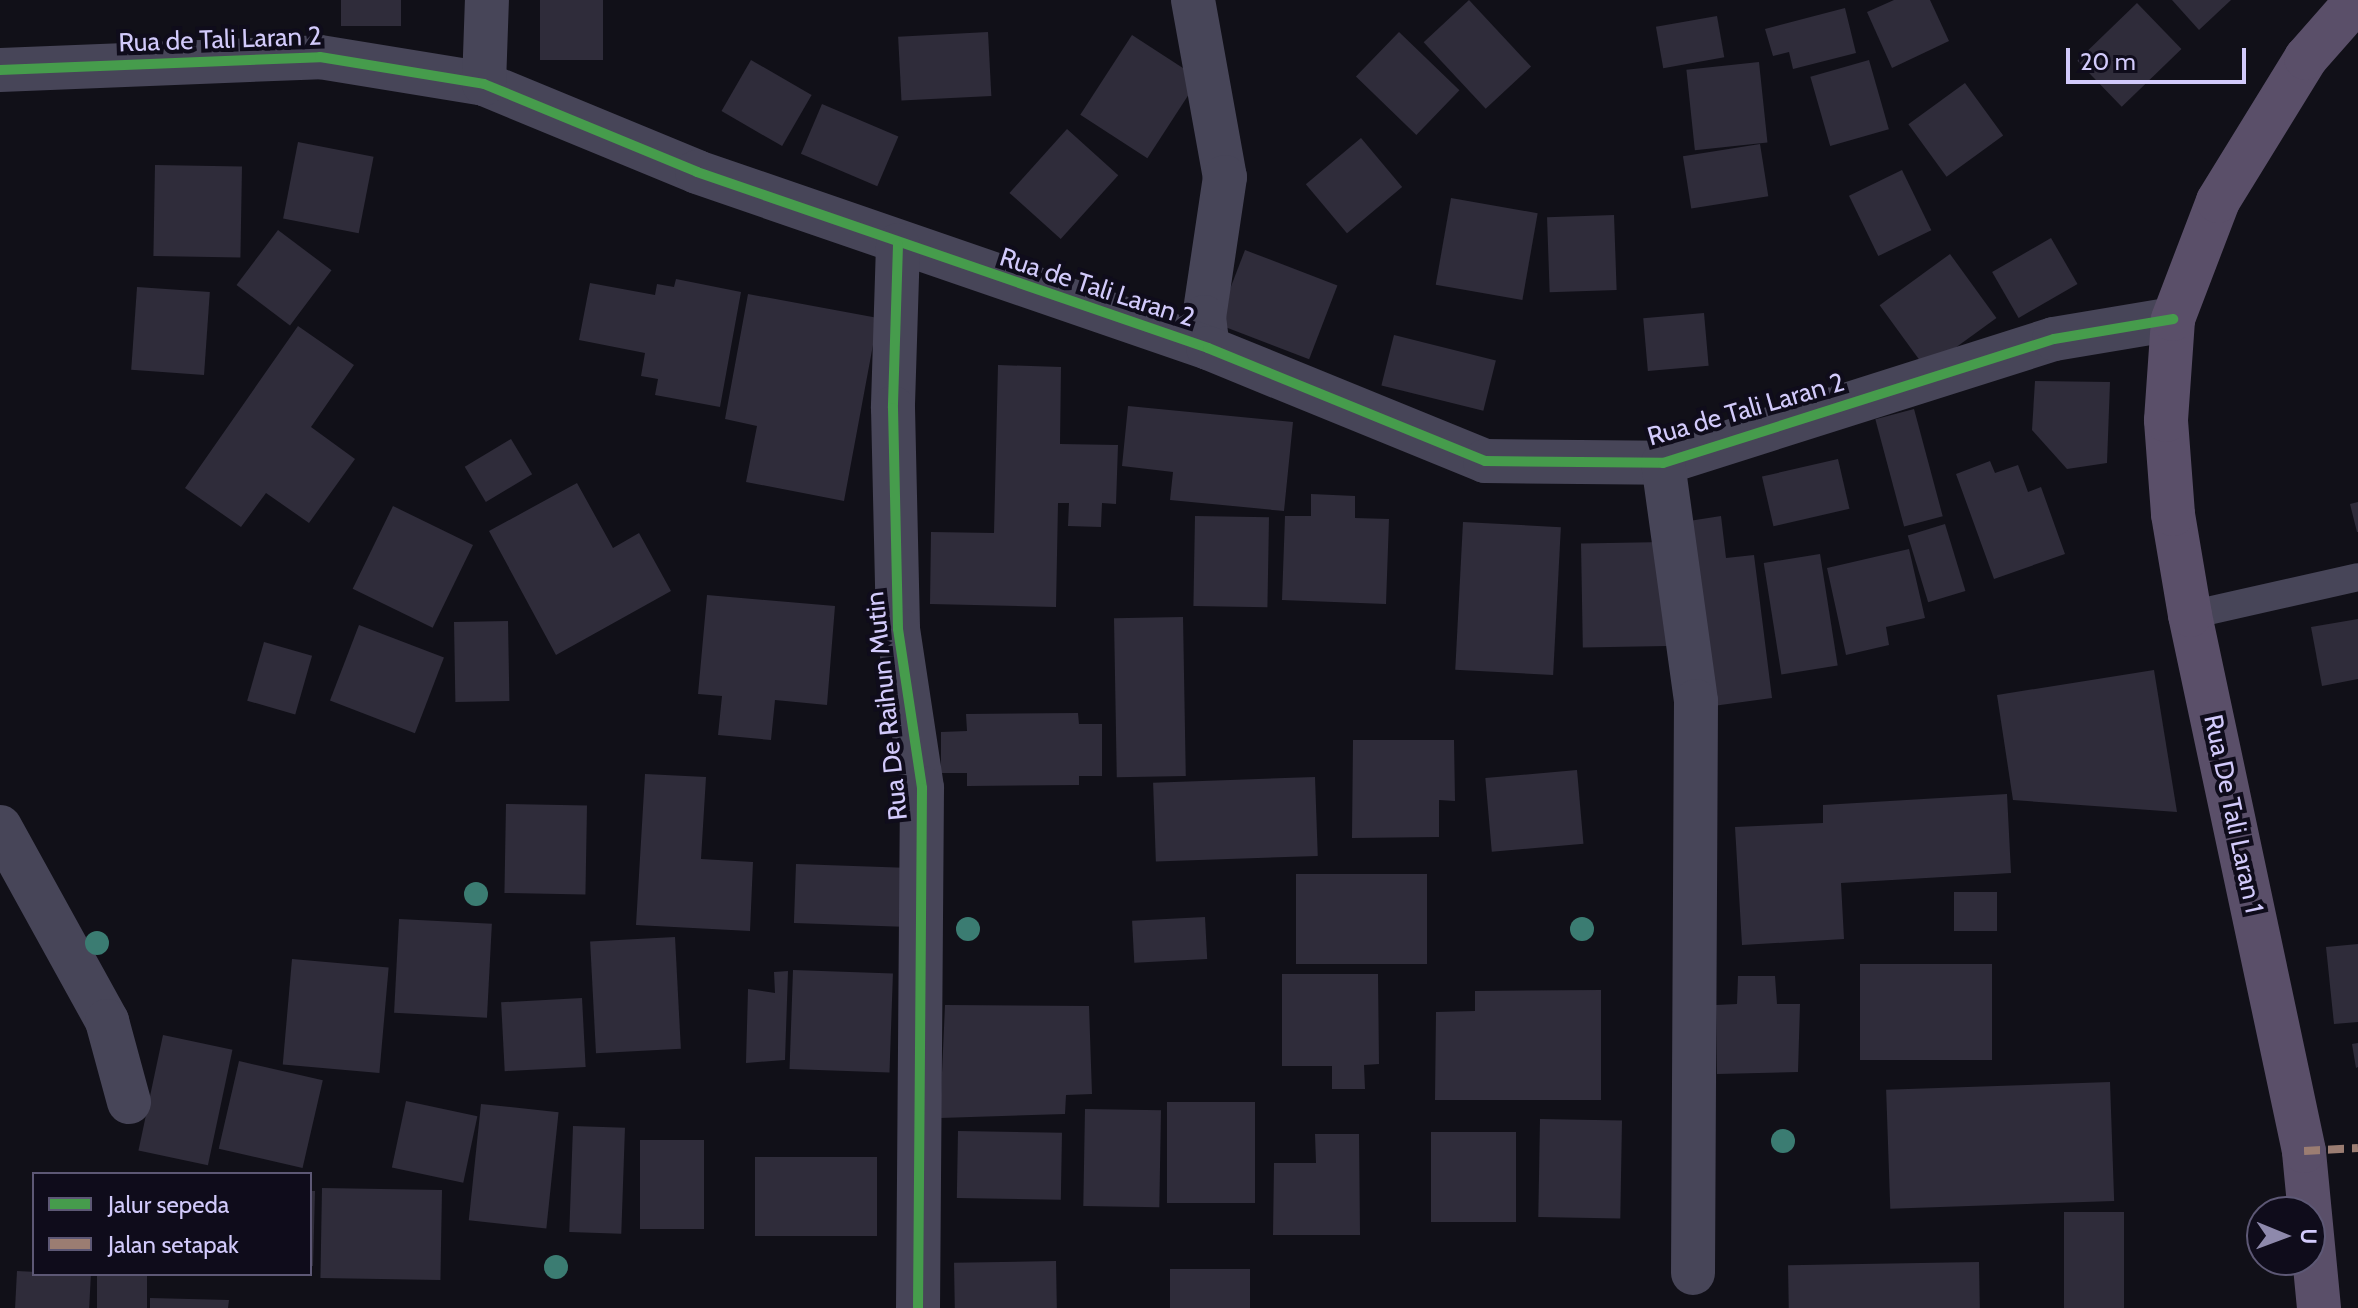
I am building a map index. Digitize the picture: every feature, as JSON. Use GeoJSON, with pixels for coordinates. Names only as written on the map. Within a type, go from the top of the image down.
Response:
{"type":"FeatureCollection","features":[{"type":"Feature","properties":{"kind":"main road","name":"Rua De Tali Laran 1"},"geometry":{"type":"LineString","coordinates":[[2319,1308],[2304,1151],[2190,615],[2173,514],[2166,420],[2173,319],[2218,201],[2306,58],[2357,0]]}},
{"type":"Feature","properties":{"kind":"street"},"geometry":{"type":"LineString","coordinates":[[484,84],[487,0]]}},
{"type":"Feature","properties":{"kind":"street"},"geometry":{"type":"LineString","coordinates":[[1193,0],[1225,177],[1204,317],[1208,348]]}},
{"type":"Feature","properties":{"kind":"street","name":"Rua de Tali Laran 2"},"geometry":{"type":"LineString","coordinates":[[0,70],[320,57],[484,84],[697,172],[898,245],[1208,348],[1485,461],[1663,463],[2054,339],[2173,319]]}},
{"type":"Feature","properties":{"kind":"street","name":"Rua De Raihun Mutin"},"geometry":{"type":"LineString","coordinates":[[898,245],[893,408],[898,629],[922,788],[923,1210],[918,1308]]}},
{"type":"Feature","properties":{"kind":"street"},"geometry":{"type":"LineString","coordinates":[[1663,463],[1696,701],[1693,1273]]}},
{"type":"Feature","properties":{"kind":"street"},"geometry":{"type":"LineString","coordinates":[[0,827],[107,1021],[129,1102]]}},
{"type":"Feature","properties":{"kind":"lane"},"geometry":{"type":"LineString","coordinates":[[2190,615],[2358,577]]}},
{"type":"Feature","properties":{"kind":"building"},"geometry":{"type":"Polygon","coordinates":[[[341,0],[401,0],[401,26],[341,26],[341,0]]]}},
{"type":"Feature","properties":{"kind":"building"},"geometry":{"type":"Polygon","coordinates":[[[540,0],[603,0],[603,60],[540,60],[540,0]]]}},
{"type":"Feature","properties":{"kind":"building"},"geometry":{"type":"Polygon","coordinates":[[[1469,0],[1531,67],[1486,109],[1424,42],[1469,0]]]}},
{"type":"Feature","properties":{"kind":"building"},"geometry":{"type":"Polygon","coordinates":[[[1894,0],[1930,0],[1949,41],[1892,68],[1867,12],[1894,0]]]}},
{"type":"Feature","properties":{"kind":"building"},"geometry":{"type":"Polygon","coordinates":[[[2172,0],[2231,0],[2199,30],[2172,0]]]}},
{"type":"Feature","properties":{"kind":"building"},"geometry":{"type":"Polygon","coordinates":[[[2137,3],[2181,49],[2122,107],[2077,61],[2137,3]]]}},
{"type":"Feature","properties":{"kind":"building"},"geometry":{"type":"Polygon","coordinates":[[[1845,8],[1856,53],[1793,69],[1789,52],[1773,56],[1765,29],[1845,8]]]}},
{"type":"Feature","properties":{"kind":"building"},"geometry":{"type":"Polygon","coordinates":[[[1717,16],[1724,57],[1663,68],[1656,27],[1717,16]]]}},
{"type":"Feature","properties":{"kind":"building"},"geometry":{"type":"Polygon","coordinates":[[[988,32],[991,96],[901,101],[898,37],[988,32]]]}},
{"type":"Feature","properties":{"kind":"building"},"geometry":{"type":"Polygon","coordinates":[[[1399,32],[1459,90],[1416,135],[1356,77],[1399,32]]]}},
{"type":"Feature","properties":{"kind":"building"},"geometry":{"type":"Polygon","coordinates":[[[1132,35],[1199,79],[1147,158],[1080,115],[1132,35]]]}},
{"type":"Feature","properties":{"kind":"building"},"geometry":{"type":"Polygon","coordinates":[[[751,60],[812,95],[782,146],[722,111],[751,60]]]}},
{"type":"Feature","properties":{"kind":"building"},"geometry":{"type":"Polygon","coordinates":[[[1869,60],[1889,129],[1830,146],[1810,77],[1869,60]]]}},
{"type":"Feature","properties":{"kind":"building"},"geometry":{"type":"Polygon","coordinates":[[[1759,62],[1767,143],[1695,150],[1686,70],[1759,62]]]}},
{"type":"Feature","properties":{"kind":"building"},"geometry":{"type":"Polygon","coordinates":[[[1965,83],[2003,136],[1947,177],[1908,124],[1965,83]]]}},
{"type":"Feature","properties":{"kind":"building"},"geometry":{"type":"Polygon","coordinates":[[[822,104],[898,136],[877,186],[801,154],[822,104]]]}},
{"type":"Feature","properties":{"kind":"building"},"geometry":{"type":"Polygon","coordinates":[[[1067,129],[1118,175],[1061,239],[1009,193],[1067,129]]]}},
{"type":"Feature","properties":{"kind":"building"},"geometry":{"type":"Polygon","coordinates":[[[1361,138],[1402,187],[1347,233],[1306,184],[1361,138]]]}},
{"type":"Feature","properties":{"kind":"building"},"geometry":{"type":"Polygon","coordinates":[[[298,142],[374,157],[359,233],[283,219],[298,142]]]}},
{"type":"Feature","properties":{"kind":"building"},"geometry":{"type":"Polygon","coordinates":[[[1760,144],[1768,196],[1691,209],[1683,156],[1760,144]]]}},
{"type":"Feature","properties":{"kind":"building"},"geometry":{"type":"Polygon","coordinates":[[[155,165],[242,167],[240,258],[153,256],[155,165]]]}},
{"type":"Feature","properties":{"kind":"building"},"geometry":{"type":"Polygon","coordinates":[[[1902,170],[1931,230],[1878,256],[1849,196],[1902,170]]]}},
{"type":"Feature","properties":{"kind":"building"},"geometry":{"type":"Polygon","coordinates":[[[1451,198],[1538,213],[1522,300],[1436,285],[1451,198]]]}},
{"type":"Feature","properties":{"kind":"building"},"geometry":{"type":"Polygon","coordinates":[[[1614,215],[1617,290],[1550,292],[1547,217],[1614,215]]]}},
{"type":"Feature","properties":{"kind":"building"},"geometry":{"type":"Polygon","coordinates":[[[278,230],[332,270],[290,325],[236,285],[278,230]]]}},
{"type":"Feature","properties":{"kind":"building"},"geometry":{"type":"Polygon","coordinates":[[[2051,238],[2078,284],[2019,318],[1992,272],[2051,238]]]}},
{"type":"Feature","properties":{"kind":"building"},"geometry":{"type":"Polygon","coordinates":[[[1245,250],[1337,285],[1309,359],[1217,324],[1245,250]]]}},
{"type":"Feature","properties":{"kind":"building"},"geometry":{"type":"Polygon","coordinates":[[[1950,254],[1996,318],[1926,369],[1880,305],[1950,254]]]}},
{"type":"Feature","properties":{"kind":"building"},"geometry":{"type":"Polygon","coordinates":[[[676,279],[741,292],[720,407],[655,395],[658,379],[641,376],[645,353],[579,340],[590,283],[655,295],[657,284],[674,287],[676,279]]]}},
{"type":"Feature","properties":{"kind":"building"},"geometry":{"type":"Polygon","coordinates":[[[137,287],[210,292],[204,375],[131,370],[137,287]]]}},
{"type":"Feature","properties":{"kind":"building"},"geometry":{"type":"Polygon","coordinates":[[[748,294],[878,318],[844,501],[746,482],[757,426],[725,419],[748,294]]]}},
{"type":"Feature","properties":{"kind":"building"},"geometry":{"type":"Polygon","coordinates":[[[1704,313],[1709,366],[1648,371],[1643,318],[1704,313]]]}},
{"type":"Feature","properties":{"kind":"building"},"geometry":{"type":"Polygon","coordinates":[[[298,326],[354,365],[311,427],[355,459],[309,523],[266,493],[241,527],[185,488],[298,326]]]}},
{"type":"Feature","properties":{"kind":"building"},"geometry":{"type":"Polygon","coordinates":[[[1394,335],[1496,360],[1483,411],[1381,385],[1394,335]]]}},
{"type":"Feature","properties":{"kind":"building"},"geometry":{"type":"Polygon","coordinates":[[[998,365],[1061,367],[1060,444],[1118,445],[1116,504],[1102,503],[1101,527],[1068,526],[1069,503],[1058,503],[1056,607],[930,604],[931,532],[994,533],[998,365]]]}},
{"type":"Feature","properties":{"kind":"building"},"geometry":{"type":"Polygon","coordinates":[[[2035,381],[2110,382],[2107,463],[2067,469],[2032,430],[2035,381]]]}},
{"type":"Feature","properties":{"kind":"building"},"geometry":{"type":"Polygon","coordinates":[[[1128,406],[1293,422],[1284,511],[1170,500],[1173,472],[1122,466],[1128,406]]]}},
{"type":"Feature","properties":{"kind":"building"},"geometry":{"type":"Polygon","coordinates":[[[1914,409],[1943,516],[1904,527],[1875,419],[1914,409]]]}},
{"type":"Feature","properties":{"kind":"building"},"geometry":{"type":"Polygon","coordinates":[[[511,439],[532,474],[486,502],[465,467],[511,439]]]}},
{"type":"Feature","properties":{"kind":"building"},"geometry":{"type":"Polygon","coordinates":[[[1838,459],[1849,509],[1773,526],[1762,477],[1838,459]]]}},
{"type":"Feature","properties":{"kind":"building"},"geometry":{"type":"Polygon","coordinates":[[[1990,461],[1995,473],[2018,465],[2028,492],[2041,487],[2065,554],[1994,579],[1956,474],[1990,461]]]}},
{"type":"Feature","properties":{"kind":"building"},"geometry":{"type":"Polygon","coordinates":[[[577,483],[613,548],[639,533],[671,591],[556,655],[489,531],[577,483]]]}},
{"type":"Feature","properties":{"kind":"building"},"geometry":{"type":"Polygon","coordinates":[[[1311,494],[1355,496],[1355,518],[1389,519],[1386,604],[1282,600],[1285,516],[1311,516],[1311,494]]]}},
{"type":"Feature","properties":{"kind":"building"},"geometry":{"type":"Polygon","coordinates":[[[2358,502],[2358,532],[2357,532],[2350,504],[2358,502]]]}},
{"type":"Feature","properties":{"kind":"building"},"geometry":{"type":"Polygon","coordinates":[[[393,506],[473,545],[433,628],[353,589],[393,506]]]}},
{"type":"Feature","properties":{"kind":"building"},"geometry":{"type":"Polygon","coordinates":[[[1195,516],[1269,517],[1267,607],[1193,606],[1195,516]]]}},
{"type":"Feature","properties":{"kind":"building"},"geometry":{"type":"Polygon","coordinates":[[[1721,516],[1726,558],[1754,555],[1772,698],[1713,706],[1689,521],[1721,516]]]}},
{"type":"Feature","properties":{"kind":"building"},"geometry":{"type":"Polygon","coordinates":[[[1463,522],[1561,527],[1553,675],[1455,670],[1463,522]]]}},
{"type":"Feature","properties":{"kind":"building"},"geometry":{"type":"Polygon","coordinates":[[[1945,524],[1965,591],[1928,602],[1908,535],[1945,524]]]}},
{"type":"Feature","properties":{"kind":"building"},"geometry":{"type":"Polygon","coordinates":[[[1665,542],[1667,646],[1583,647],[1581,543],[1665,542]]]}},
{"type":"Feature","properties":{"kind":"building"},"geometry":{"type":"Polygon","coordinates":[[[1909,549],[1925,618],[1886,627],[1889,645],[1846,655],[1827,568],[1909,549]]]}},
{"type":"Feature","properties":{"kind":"building"},"geometry":{"type":"Polygon","coordinates":[[[1820,554],[1838,666],[1781,675],[1764,563],[1820,554]]]}},
{"type":"Feature","properties":{"kind":"building"},"geometry":{"type":"Polygon","coordinates":[[[707,595],[835,606],[827,705],[775,700],[771,740],[718,735],[722,696],[698,694],[707,595]]]}},
{"type":"Feature","properties":{"kind":"building"},"geometry":{"type":"Polygon","coordinates":[[[1183,617],[1186,776],[1117,777],[1114,618],[1183,617]]]}},
{"type":"Feature","properties":{"kind":"building"},"geometry":{"type":"Polygon","coordinates":[[[2358,619],[2358,679],[2322,686],[2311,627],[2358,619]]]}},
{"type":"Feature","properties":{"kind":"building"},"geometry":{"type":"Polygon","coordinates":[[[508,621],[509,701],[455,702],[454,622],[508,621]]]}},
{"type":"Feature","properties":{"kind":"building"},"geometry":{"type":"Polygon","coordinates":[[[359,625],[444,658],[415,733],[330,701],[359,625]]]}},
{"type":"Feature","properties":{"kind":"building"},"geometry":{"type":"Polygon","coordinates":[[[264,642],[312,656],[295,714],[247,701],[264,642]]]}},
{"type":"Feature","properties":{"kind":"building"},"geometry":{"type":"Polygon","coordinates":[[[2154,670],[2177,812],[2013,800],[1997,695],[2154,670]]]}},
{"type":"Feature","properties":{"kind":"building"},"geometry":{"type":"Polygon","coordinates":[[[1078,713],[1079,724],[1102,724],[1102,776],[1079,776],[1079,785],[967,786],[967,773],[941,773],[941,732],[967,731],[966,714],[1078,713]]]}},
{"type":"Feature","properties":{"kind":"building"},"geometry":{"type":"Polygon","coordinates":[[[1353,740],[1454,740],[1455,801],[1439,800],[1439,837],[1352,838],[1353,740]]]}},
{"type":"Feature","properties":{"kind":"building"},"geometry":{"type":"Polygon","coordinates":[[[1577,770],[1583,844],[1492,852],[1485,778],[1577,770]]]}},
{"type":"Feature","properties":{"kind":"building"},"geometry":{"type":"Polygon","coordinates":[[[645,774],[706,777],[701,859],[753,862],[750,931],[636,925],[645,774]]]}},
{"type":"Feature","properties":{"kind":"building"},"geometry":{"type":"Polygon","coordinates":[[[1315,777],[1318,856],[1156,862],[1153,783],[1315,777]]]}},
{"type":"Feature","properties":{"kind":"building"},"geometry":{"type":"Polygon","coordinates":[[[2007,794],[2011,873],[1841,883],[1844,939],[1742,945],[1735,827],[1823,823],[1823,805],[2007,794]]]}},
{"type":"Feature","properties":{"kind":"building"},"geometry":{"type":"Polygon","coordinates":[[[506,804],[587,805],[585,894],[504,893],[506,804]]]}},
{"type":"Feature","properties":{"kind":"building"},"geometry":{"type":"Polygon","coordinates":[[[796,864],[904,868],[902,927],[794,923],[796,864]]]}},
{"type":"Feature","properties":{"kind":"building"},"geometry":{"type":"Polygon","coordinates":[[[1296,874],[1427,874],[1427,964],[1296,964],[1296,874]]]}},
{"type":"Feature","properties":{"kind":"building"},"geometry":{"type":"Polygon","coordinates":[[[1954,892],[1997,892],[1997,931],[1954,931],[1954,892]]]}},
{"type":"Feature","properties":{"kind":"building"},"geometry":{"type":"Polygon","coordinates":[[[1205,917],[1207,959],[1134,963],[1132,921],[1205,917]]]}},
{"type":"Feature","properties":{"kind":"building"},"geometry":{"type":"Polygon","coordinates":[[[399,919],[492,924],[487,1018],[394,1013],[399,919]]]}},
{"type":"Feature","properties":{"kind":"building"},"geometry":{"type":"Polygon","coordinates":[[[675,937],[681,1049],[596,1053],[590,941],[675,937]]]}},
{"type":"Feature","properties":{"kind":"building"},"geometry":{"type":"Polygon","coordinates":[[[2358,944],[2358,1022],[2334,1024],[2326,947],[2358,944]]]}},
{"type":"Feature","properties":{"kind":"building"},"geometry":{"type":"Polygon","coordinates":[[[292,959],[389,967],[379,1073],[283,1065],[292,959]]]}},
{"type":"Feature","properties":{"kind":"building"},"geometry":{"type":"Polygon","coordinates":[[[1860,964],[1992,964],[1992,1060],[1860,1060],[1860,964]]]}},
{"type":"Feature","properties":{"kind":"building"},"geometry":{"type":"Polygon","coordinates":[[[793,970],[893,973],[889,1072],[790,1069],[793,970]]]}},
{"type":"Feature","properties":{"kind":"building"},"geometry":{"type":"Polygon","coordinates":[[[788,971],[785,1060],[746,1063],[748,989],[775,993],[774,972],[788,971]]]}},
{"type":"Feature","properties":{"kind":"building"},"geometry":{"type":"Polygon","coordinates":[[[1282,974],[1378,974],[1379,1064],[1364,1065],[1365,1089],[1332,1089],[1332,1066],[1282,1066],[1282,974]]]}},
{"type":"Feature","properties":{"kind":"building"},"geometry":{"type":"Polygon","coordinates":[[[1738,976],[1775,976],[1777,1004],[1800,1004],[1798,1072],[1717,1074],[1716,1005],[1737,1004],[1738,976]]]}},
{"type":"Feature","properties":{"kind":"building"},"geometry":{"type":"Polygon","coordinates":[[[1601,990],[1601,1100],[1435,1100],[1436,1012],[1475,1011],[1475,991],[1601,990]]]}},
{"type":"Feature","properties":{"kind":"building"},"geometry":{"type":"Polygon","coordinates":[[[582,998],[586,1067],[505,1071],[501,1002],[582,998]]]}},
{"type":"Feature","properties":{"kind":"building"},"geometry":{"type":"Polygon","coordinates":[[[945,1005],[1089,1006],[1092,1094],[1066,1095],[1065,1114],[940,1118],[945,1005]]]}},
{"type":"Feature","properties":{"kind":"building"},"geometry":{"type":"Polygon","coordinates":[[[163,1035],[232,1050],[208,1165],[138,1150],[163,1035]]]}},
{"type":"Feature","properties":{"kind":"building"},"geometry":{"type":"Polygon","coordinates":[[[2358,1043],[2358,1067],[2356,1068],[2352,1044],[2358,1043]]]}},
{"type":"Feature","properties":{"kind":"building"},"geometry":{"type":"Polygon","coordinates":[[[239,1061],[323,1080],[303,1168],[219,1149],[239,1061]]]}},
{"type":"Feature","properties":{"kind":"building"},"geometry":{"type":"Polygon","coordinates":[[[2110,1082],[2114,1201],[1890,1209],[1886,1090],[2110,1082]]]}},
{"type":"Feature","properties":{"kind":"building"},"geometry":{"type":"Polygon","coordinates":[[[406,1101],[477,1116],[463,1183],[392,1168],[406,1101]]]}},
{"type":"Feature","properties":{"kind":"building"},"geometry":{"type":"Polygon","coordinates":[[[1167,1102],[1255,1102],[1255,1203],[1167,1203],[1167,1102]]]}},
{"type":"Feature","properties":{"kind":"building"},"geometry":{"type":"Polygon","coordinates":[[[481,1104],[559,1112],[546,1229],[469,1220],[481,1104]]]}},
{"type":"Feature","properties":{"kind":"building"},"geometry":{"type":"Polygon","coordinates":[[[1085,1109],[1161,1110],[1159,1207],[1083,1206],[1085,1109]]]}},
{"type":"Feature","properties":{"kind":"building"},"geometry":{"type":"Polygon","coordinates":[[[1540,1119],[1622,1120],[1620,1218],[1538,1217],[1540,1119]]]}},
{"type":"Feature","properties":{"kind":"building"},"geometry":{"type":"Polygon","coordinates":[[[573,1126],[625,1128],[621,1234],[569,1232],[573,1126]]]}},
{"type":"Feature","properties":{"kind":"building"},"geometry":{"type":"Polygon","coordinates":[[[958,1131],[1062,1133],[1061,1200],[957,1198],[958,1131]]]}},
{"type":"Feature","properties":{"kind":"building"},"geometry":{"type":"Polygon","coordinates":[[[1431,1132],[1516,1132],[1516,1222],[1431,1222],[1431,1132]]]}},
{"type":"Feature","properties":{"kind":"building"},"geometry":{"type":"Polygon","coordinates":[[[1315,1134],[1359,1134],[1360,1235],[1273,1235],[1274,1163],[1316,1163],[1315,1134]]]}},
{"type":"Feature","properties":{"kind":"building"},"geometry":{"type":"Polygon","coordinates":[[[640,1140],[704,1140],[704,1229],[640,1229],[640,1140]]]}},
{"type":"Feature","properties":{"kind":"building"},"geometry":{"type":"Polygon","coordinates":[[[755,1157],[877,1157],[877,1236],[755,1236],[755,1157]]]}},
{"type":"Feature","properties":{"kind":"building"},"geometry":{"type":"Polygon","coordinates":[[[322,1188],[442,1190],[440,1280],[320,1278],[322,1188]]]}},
{"type":"Feature","properties":{"kind":"building"},"geometry":{"type":"Polygon","coordinates":[[[312,1191],[315,1191],[313,1266],[312,1191]]]}},
{"type":"Feature","properties":{"kind":"building"},"geometry":{"type":"Polygon","coordinates":[[[2064,1212],[2124,1212],[2124,1308],[2064,1308],[2064,1212]]]}},
{"type":"Feature","properties":{"kind":"building"},"geometry":{"type":"Polygon","coordinates":[[[1056,1261],[1057,1308],[955,1308],[954,1263],[1056,1261]]]}},
{"type":"Feature","properties":{"kind":"building"},"geometry":{"type":"Polygon","coordinates":[[[1979,1262],[1980,1308],[1789,1308],[1788,1265],[1979,1262]]]}},
{"type":"Feature","properties":{"kind":"building"},"geometry":{"type":"Polygon","coordinates":[[[1170,1269],[1250,1269],[1250,1308],[1170,1308],[1170,1269]]]}},
{"type":"Feature","properties":{"kind":"building"},"geometry":{"type":"Polygon","coordinates":[[[17,1271],[32,1272],[32,1276],[91,1276],[89,1308],[15,1308],[17,1271]]]}},
{"type":"Feature","properties":{"kind":"building"},"geometry":{"type":"Polygon","coordinates":[[[97,1276],[147,1276],[147,1308],[97,1308],[97,1276]]]}},
{"type":"Feature","properties":{"kind":"building"},"geometry":{"type":"Polygon","coordinates":[[[150,1298],[229,1300],[228,1308],[150,1308],[150,1298]]]}},
{"type":"Feature","properties":{"kind":"marked path"},"geometry":{"type":"LineString","coordinates":[[2304,1151],[2358,1148]]}},
{"type":"Feature","properties":{"kind":"cycle path"},"geometry":{"type":"LineString","coordinates":[[0,70],[320,57],[484,84],[697,172],[1208,348],[1485,461],[1663,463],[2054,339],[2173,319]]}},
{"type":"Feature","properties":{"kind":"cycle path"},"geometry":{"type":"LineString","coordinates":[[898,245],[893,408],[898,629],[922,788],[918,1308]]}}]}
